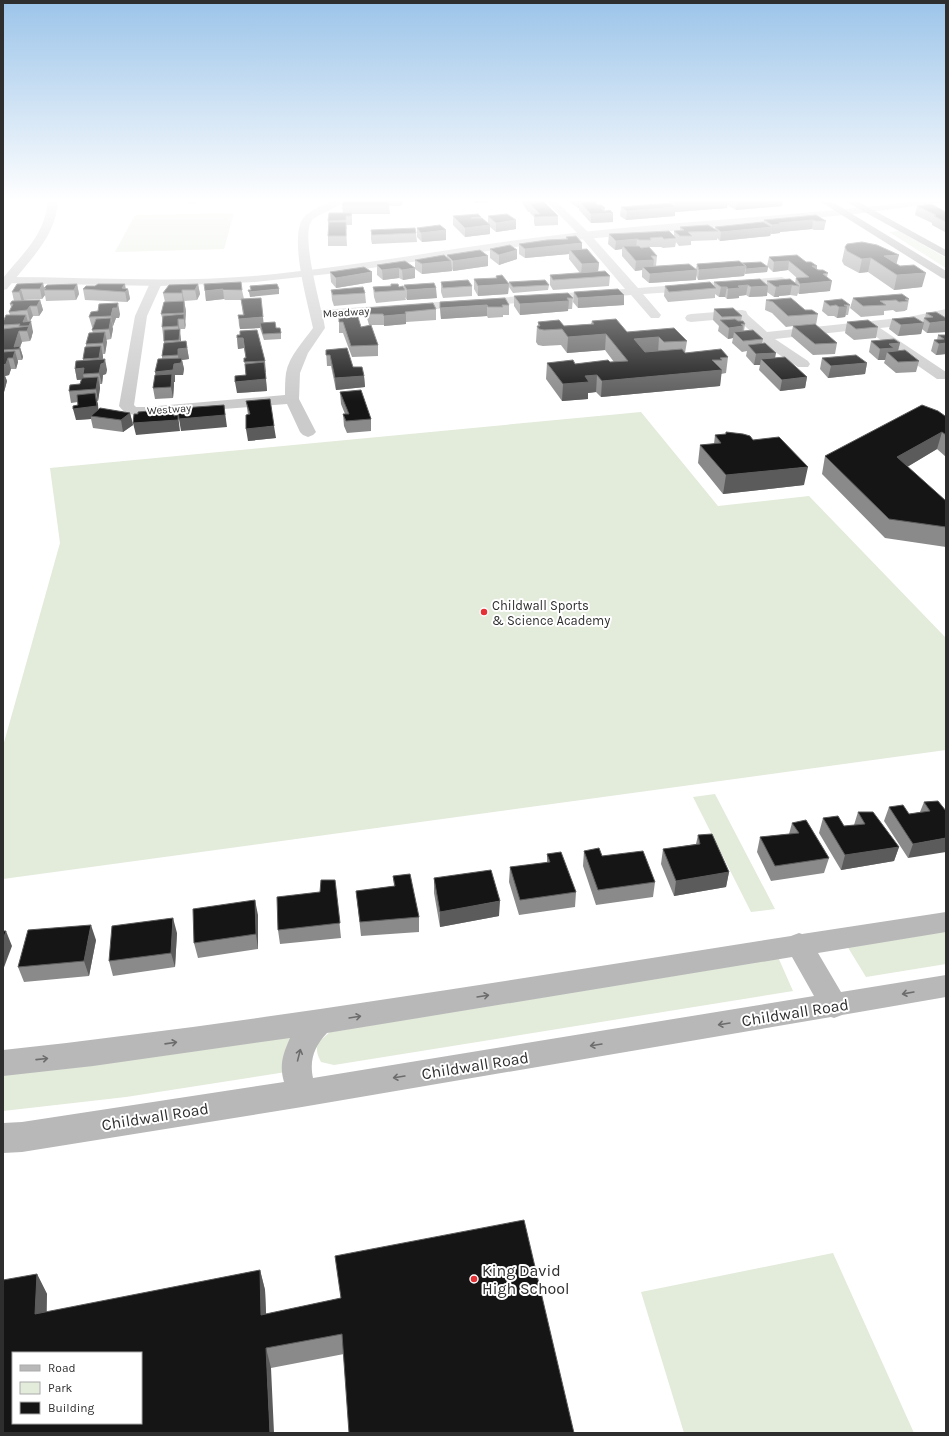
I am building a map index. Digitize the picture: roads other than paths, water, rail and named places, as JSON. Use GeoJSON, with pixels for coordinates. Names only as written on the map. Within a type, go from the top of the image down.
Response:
{"type":"FeatureCollection","features":[{"type":"Feature","properties":{"kind":"highway"},"geometry":{"type":"LineString","coordinates":[[931,267],[946,276]]}},
{"type":"Feature","properties":{"kind":"main road"},"geometry":{"type":"LineString","coordinates":[[3,1062],[93,1053],[319,1022],[799,944],[946,922]]}},
{"type":"Feature","properties":{"kind":"main road"},"geometry":{"type":"LineString","coordinates":[[799,944],[834,1006]]}},
{"type":"Feature","properties":{"kind":"main road","name":"Childwall Road"},"geometry":{"type":"LineString","coordinates":[[3,1138],[22,1137],[302,1093],[834,1006],[946,986]]}},
{"type":"Feature","properties":{"kind":"main road"},"geometry":{"type":"LineString","coordinates":[[302,1093],[296,1066],[300,1049],[309,1032],[319,1022]]}},
{"type":"Feature","properties":{"kind":"street"},"geometry":{"type":"LineString","coordinates":[[4,282],[18,267]]}},
{"type":"Feature","properties":{"kind":"street"},"geometry":{"type":"LineString","coordinates":[[305,267],[305,274],[308,277],[317,314],[319,328],[296,363],[293,373],[292,399],[308,432]]}},
{"type":"Feature","properties":{"kind":"street"},"geometry":{"type":"LineString","coordinates":[[4,282],[156,283],[232,281],[305,274],[353,267]]}},
{"type":"Feature","properties":{"kind":"street"},"geometry":{"type":"LineString","coordinates":[[614,267],[655,315]]}},
{"type":"Feature","properties":{"kind":"street","name":"Meadway"},"geometry":{"type":"LineString","coordinates":[[317,314],[634,290],[782,281]]}},
{"type":"Feature","properties":{"kind":"street","name":"Westway"},"geometry":{"type":"LineString","coordinates":[[156,283],[141,316],[126,406],[132,411],[146,411],[292,399]]}},
{"type":"Feature","properties":{"kind":"street"},"geometry":{"type":"LineString","coordinates":[[764,336],[909,321],[946,312]]}},
{"type":"Feature","properties":{"kind":"street"},"geometry":{"type":"LineString","coordinates":[[691,318],[745,313],[764,336],[774,345],[804,365]]}},
{"type":"Feature","properties":{"kind":"street"},"geometry":{"type":"LineString","coordinates":[[867,325],[944,376]]}},
{"type":"Feature","properties":{"kind":"street"},"geometry":{"type":"LineString","coordinates":[[928,377],[944,376]]}},
{"type":"Feature","properties":{"kind":"place","name":"Childwall Sports & Science Academy"},"geometry":{"type":"Point","coordinates":[484,612]}},
{"type":"Feature","properties":{"kind":"place","name":"King David High School"},"geometry":{"type":"Point","coordinates":[474,1279]}}]}
